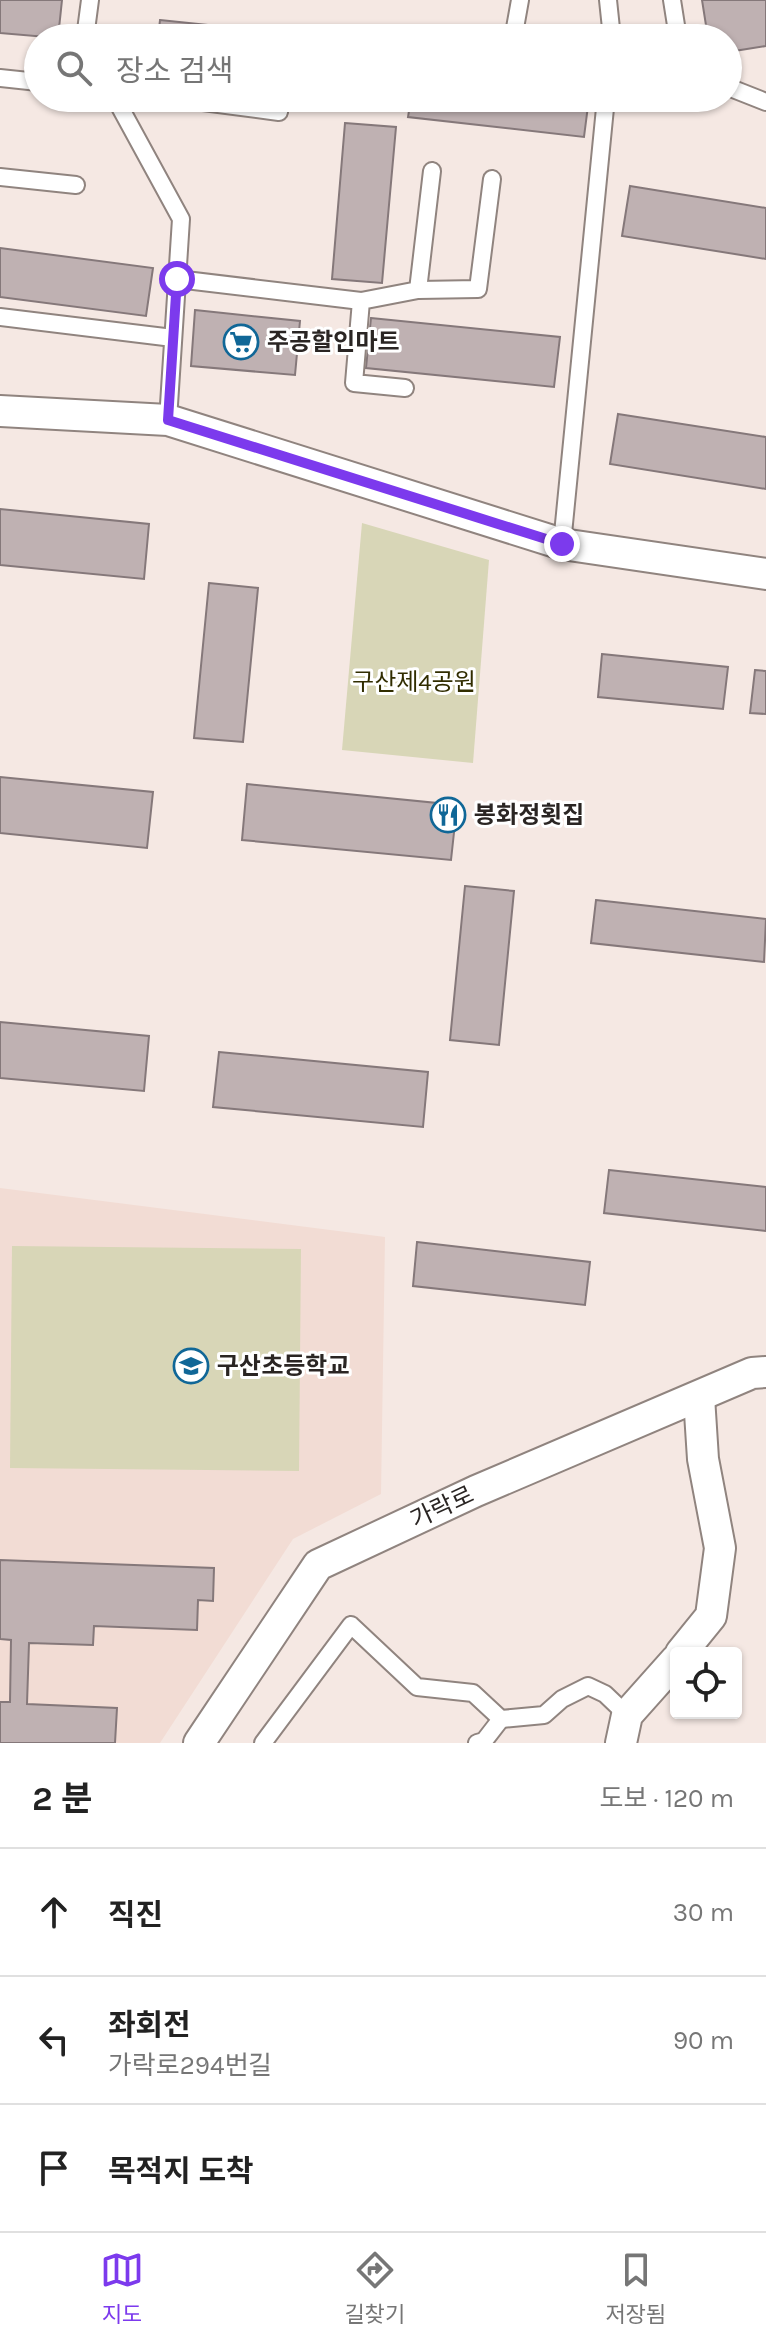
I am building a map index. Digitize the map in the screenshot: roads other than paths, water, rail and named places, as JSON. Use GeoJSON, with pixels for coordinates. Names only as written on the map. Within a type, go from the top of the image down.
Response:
{"type":"FeatureCollection","features":[{"type":"Feature","properties":{"kind":"street"},"geometry":{"type":"LineString","coordinates":[[0,411],[168,420],[562,544],[766,574]]}},
{"type":"Feature","properties":{"kind":"street","name":"가락로"},"geometry":{"type":"LineString","coordinates":[[199,1743],[318,1565],[476,1491],[752,1373],[766,1372]]}},
{"type":"Feature","properties":{"kind":"street"},"geometry":{"type":"LineString","coordinates":[[686,1647],[711,1616],[720,1548],[703,1459],[699,1397]]}},
{"type":"Feature","properties":{"kind":"street"},"geometry":{"type":"LineString","coordinates":[[624,1729],[670,1668]]}},
{"type":"Feature","properties":{"kind":"lane"},"geometry":{"type":"LineString","coordinates":[[87,24],[90,0]]}},
{"type":"Feature","properties":{"kind":"lane"},"geometry":{"type":"LineString","coordinates":[[516,24],[520,0]]}},
{"type":"Feature","properties":{"kind":"lane"},"geometry":{"type":"LineString","coordinates":[[608,0],[611,24]]}},
{"type":"Feature","properties":{"kind":"lane"},"geometry":{"type":"LineString","coordinates":[[672,0],[676,24]]}},
{"type":"Feature","properties":{"kind":"lane"},"geometry":{"type":"LineString","coordinates":[[0,78],[24,81]]}},
{"type":"Feature","properties":{"kind":"lane"},"geometry":{"type":"LineString","coordinates":[[742,93],[766,102]]}},
{"type":"Feature","properties":{"kind":"lane"},"geometry":{"type":"LineString","coordinates":[[123,112],[181,219],[168,420]]}},
{"type":"Feature","properties":{"kind":"lane"},"geometry":{"type":"LineString","coordinates":[[562,544],[605,112]]}},
{"type":"Feature","properties":{"kind":"lane"},"geometry":{"type":"LineString","coordinates":[[418,290],[432,171]]}},
{"type":"Feature","properties":{"kind":"lane"},"geometry":{"type":"LineString","coordinates":[[0,177],[76,185]]}},
{"type":"Feature","properties":{"kind":"lane"},"geometry":{"type":"LineString","coordinates":[[177,279],[361,301],[418,290],[478,289],[492,179]]}},
{"type":"Feature","properties":{"kind":"lane"},"geometry":{"type":"LineString","coordinates":[[361,301],[354,383],[405,388]]}},
{"type":"Feature","properties":{"kind":"lane"},"geometry":{"type":"LineString","coordinates":[[0,317],[173,338]]}},
{"type":"Feature","properties":{"kind":"lane"},"geometry":{"type":"LineString","coordinates":[[263,1743],[351,1625],[417,1687],[473,1693],[501,1719]]}},
{"type":"Feature","properties":{"kind":"lane"},"geometry":{"type":"LineString","coordinates":[[477,1743],[484,1741],[501,1719],[544,1715],[562,1699],[588,1686],[605,1694],[624,1729]]}},
{"type":"Feature","properties":{"kind":"place","name":"주공할인마트"},"geometry":{"type":"Point","coordinates":[241,342]}},
{"type":"Feature","properties":{"kind":"place","name":"봉화정횟집"},"geometry":{"type":"Point","coordinates":[448,815]}},
{"type":"Feature","properties":{"kind":"place","name":"구산초등학교"},"geometry":{"type":"Point","coordinates":[191,1366]}},
{"type":"Feature","properties":{"kind":"park label","name":"구산제4공원"},"geometry":{"type":"Point","coordinates":[414,682]}}]}
